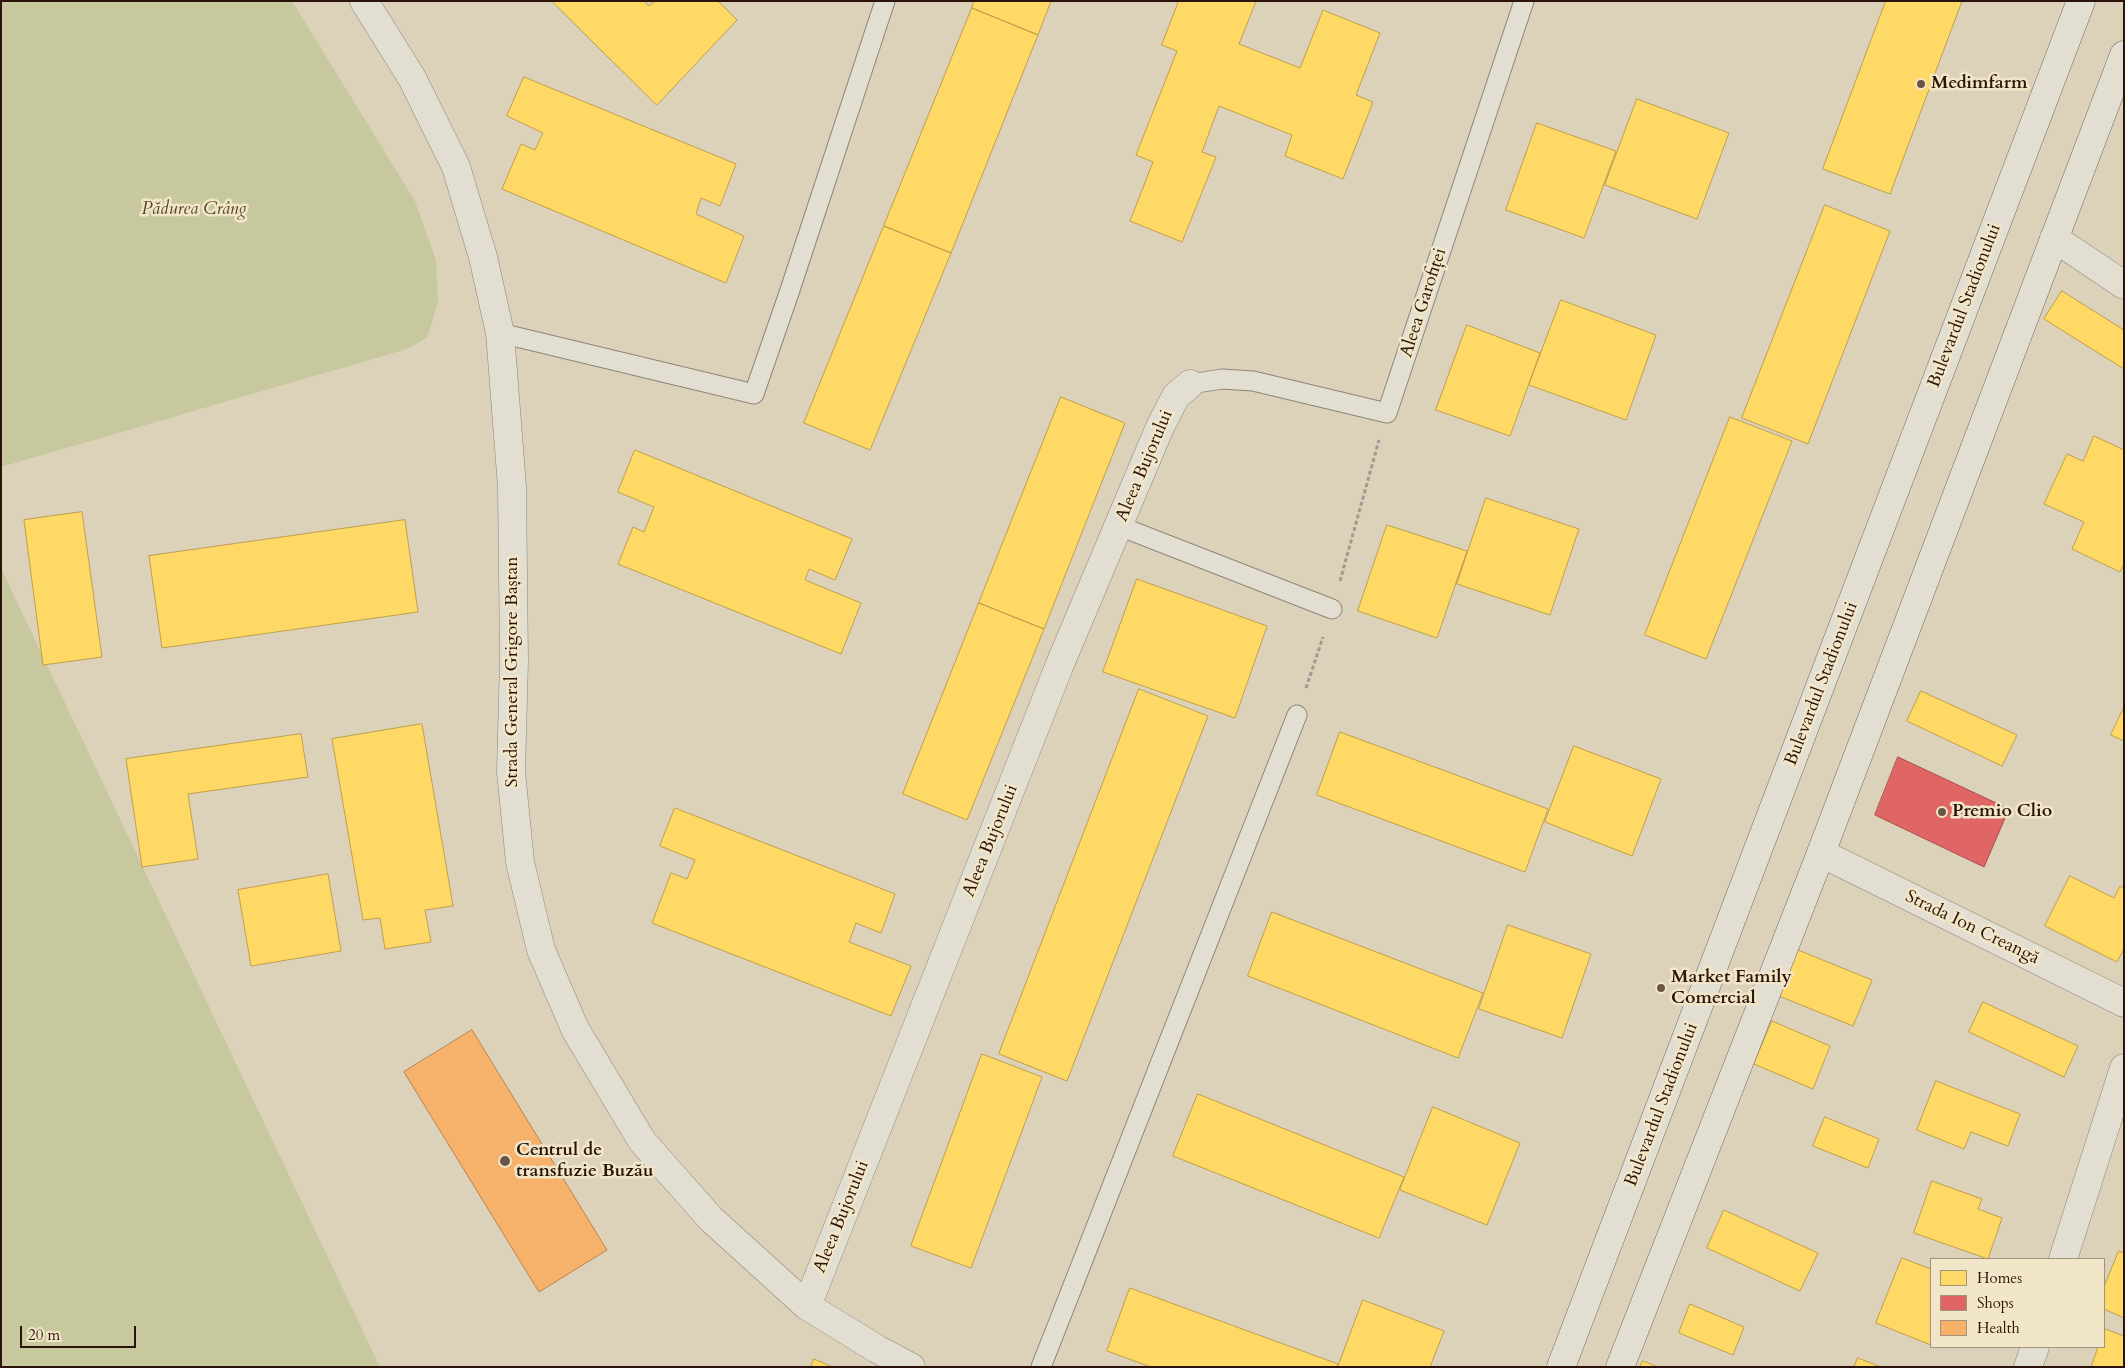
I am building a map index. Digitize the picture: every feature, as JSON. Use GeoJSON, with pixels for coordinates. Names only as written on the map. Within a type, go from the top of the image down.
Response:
{"type":"FeatureCollection","features":[{"type":"Feature","properties":{"kind":"street","name":"Strada General Grigore Baștan"},"geometry":{"type":"LineString","coordinates":[[364,1],[412,78],[456,167],[483,257],[500,333],[513,496],[514,660],[510,772],[520,862],[541,950],[575,1029],[642,1142],[711,1219],[807,1306],[877,1350],[911,1367]]}},
{"type":"Feature","properties":{"kind":"street","name":"Bulevardul Stadionului"},"geometry":{"type":"LineString","coordinates":[[1561,1367],[2081,1]]}},
{"type":"Feature","properties":{"kind":"street"},"geometry":{"type":"LineString","coordinates":[[1620,1367],[1821,853],[2124,55]]}},
{"type":"Feature","properties":{"kind":"street"},"geometry":{"type":"LineString","coordinates":[[2054,238],[2124,285]]}},
{"type":"Feature","properties":{"kind":"street","name":"Aleea Bujorului"},"geometry":{"type":"LineString","coordinates":[[807,1306],[1060,664],[1172,404],[1176,396],[1190,384]]}},
{"type":"Feature","properties":{"kind":"street","name":"Strada Ion Creangă"},"geometry":{"type":"LineString","coordinates":[[1821,853],[2124,1003]]}},
{"type":"Feature","properties":{"kind":"street"},"geometry":{"type":"LineString","coordinates":[[2063,1258],[2124,1068]]}},
{"type":"Feature","properties":{"kind":"street"},"geometry":{"type":"LineString","coordinates":[[2028,1367],[2035,1348]]}},
{"type":"Feature","properties":{"kind":"lane"},"geometry":{"type":"LineString","coordinates":[[500,333],[754,394],[789,294],[885,1]]}},
{"type":"Feature","properties":{"kind":"lane","name":"Aleea Garofiței"},"geometry":{"type":"LineString","coordinates":[[1387,413],[1524,1]]}},
{"type":"Feature","properties":{"kind":"lane"},"geometry":{"type":"LineString","coordinates":[[1190,384],[1222,379],[1253,381],[1387,413]]}},
{"type":"Feature","properties":{"kind":"lane"},"geometry":{"type":"LineString","coordinates":[[1119,526],[1332,608]]}},
{"type":"Feature","properties":{"kind":"lane"},"geometry":{"type":"LineString","coordinates":[[1041,1367],[1297,715]]}},
{"type":"Feature","properties":{"kind":"path"},"geometry":{"type":"LineString","coordinates":[[1297,715],[1332,608],[1387,413]]}},
{"type":"Feature","properties":{"kind":"green space","name":"Pădurea Crâng"},"geometry":{"type":"Polygon","coordinates":[[[1,1],[292,1],[415,201],[436,260],[438,302],[427,338],[407,349],[1,467],[1,1]]]}},
{"type":"Feature","properties":{"kind":"green space"},"geometry":{"type":"Polygon","coordinates":[[[1,568],[380,1367],[1,1367],[1,568]]]}},
{"type":"Feature","properties":{"kind":"building: Homes"},"geometry":{"type":"Polygon","coordinates":[[[552,1],[644,1],[649,6],[655,1],[718,1],[737,20],[657,105],[552,1]]]}},
{"type":"Feature","properties":{"kind":"building: Homes"},"geometry":{"type":"Polygon","coordinates":[[[974,1],[1051,1],[1038,35],[972,8],[974,1]]]}},
{"type":"Feature","properties":{"kind":"building: Homes"},"geometry":{"type":"Polygon","coordinates":[[[1179,1],[1256,1],[1239,44],[1300,68],[1323,10],[1380,33],[1356,95],[1373,102],[1343,179],[1285,156],[1292,135],[1219,106],[1202,152],[1216,157],[1182,242],[1130,221],[1153,162],[1136,155],[1177,51],[1162,45],[1179,1]]]}},
{"type":"Feature","properties":{"kind":"building: Homes"},"geometry":{"type":"Polygon","coordinates":[[[1886,1],[1962,1],[1890,194],[1823,169],[1886,1]]]}},
{"type":"Feature","properties":{"kind":"building: Homes"},"geometry":{"type":"Polygon","coordinates":[[[972,8],[1038,35],[951,253],[884,226],[972,8]]]}},
{"type":"Feature","properties":{"kind":"building: Homes"},"geometry":{"type":"Polygon","coordinates":[[[524,77],[736,164],[720,206],[701,198],[696,214],[744,236],[726,283],[502,189],[521,144],[535,150],[543,133],[507,116],[524,77]]]}},
{"type":"Feature","properties":{"kind":"building: Homes"},"geometry":{"type":"Polygon","coordinates":[[[1637,99],[1729,133],[1697,219],[1605,185],[1637,99]]]}},
{"type":"Feature","properties":{"kind":"building: Homes"},"geometry":{"type":"Polygon","coordinates":[[[1537,123],[1616,151],[1584,238],[1506,210],[1537,123]]]}},
{"type":"Feature","properties":{"kind":"building: Homes"},"geometry":{"type":"Polygon","coordinates":[[[1825,205],[1890,231],[1808,444],[1742,418],[1825,205]]]}},
{"type":"Feature","properties":{"kind":"building: Homes"},"geometry":{"type":"Polygon","coordinates":[[[884,226],[951,253],[870,450],[804,423],[884,226]]]}},
{"type":"Feature","properties":{"kind":"building: Homes"},"geometry":{"type":"Polygon","coordinates":[[[2062,291],[2124,330],[2124,369],[2044,319],[2062,291]]]}},
{"type":"Feature","properties":{"kind":"building: Homes"},"geometry":{"type":"Polygon","coordinates":[[[1561,300],[1656,335],[1626,420],[1529,385],[1561,300]]]}},
{"type":"Feature","properties":{"kind":"building: Homes"},"geometry":{"type":"Polygon","coordinates":[[[1467,325],[1540,353],[1510,436],[1436,410],[1467,325]]]}},
{"type":"Feature","properties":{"kind":"building: Homes"},"geometry":{"type":"Polygon","coordinates":[[[1061,397],[1125,423],[1044,629],[979,603],[1061,397]]]}},
{"type":"Feature","properties":{"kind":"building: Homes"},"geometry":{"type":"Polygon","coordinates":[[[1730,417],[1792,441],[1706,659],[1645,635],[1730,417]]]}},
{"type":"Feature","properties":{"kind":"building: Homes"},"geometry":{"type":"Polygon","coordinates":[[[2094,436],[2124,450],[2124,564],[2120,572],[2072,549],[2084,522],[2044,504],[2067,454],[2083,461],[2094,436]]]}},
{"type":"Feature","properties":{"kind":"building: Homes"},"geometry":{"type":"Polygon","coordinates":[[[635,450],[852,539],[835,580],[809,569],[805,580],[861,603],[841,654],[618,564],[633,527],[644,532],[654,507],[618,492],[635,450]]]}},
{"type":"Feature","properties":{"kind":"building: Homes"},"geometry":{"type":"Polygon","coordinates":[[[1486,498],[1579,529],[1550,615],[1457,584],[1486,498]]]}},
{"type":"Feature","properties":{"kind":"building: Homes"},"geometry":{"type":"Polygon","coordinates":[[[82,512],[102,657],[43,665],[24,520],[82,512]]]}},
{"type":"Feature","properties":{"kind":"building: Homes"},"geometry":{"type":"Polygon","coordinates":[[[405,520],[418,612],[162,648],[149,556],[405,520]]]}},
{"type":"Feature","properties":{"kind":"building: Homes"},"geometry":{"type":"Polygon","coordinates":[[[1387,525],[1467,551],[1437,638],[1358,611],[1387,525]]]}},
{"type":"Feature","properties":{"kind":"building: Homes"},"geometry":{"type":"Polygon","coordinates":[[[1137,579],[1267,626],[1235,718],[1103,672],[1137,579]]]}},
{"type":"Feature","properties":{"kind":"building: Homes"},"geometry":{"type":"Polygon","coordinates":[[[979,603],[1044,629],[967,820],[903,794],[979,603]]]}},
{"type":"Feature","properties":{"kind":"building: Homes"},"geometry":{"type":"Polygon","coordinates":[[[1139,689],[1208,716],[1067,1081],[999,1054],[1139,689]]]}},
{"type":"Feature","properties":{"kind":"building: Homes"},"geometry":{"type":"Polygon","coordinates":[[[1921,691],[2017,735],[2002,766],[1907,721],[1921,691]]]}},
{"type":"Feature","properties":{"kind":"building: Homes"},"geometry":{"type":"Polygon","coordinates":[[[2124,707],[2124,741],[2111,735],[2124,707]]]}},
{"type":"Feature","properties":{"kind":"building: Homes"},"geometry":{"type":"Polygon","coordinates":[[[422,724],[453,906],[425,910],[431,942],[385,949],[380,918],[363,920],[332,739],[422,724]]]}},
{"type":"Feature","properties":{"kind":"building: Homes"},"geometry":{"type":"Polygon","coordinates":[[[1340,732],[1548,809],[1525,872],[1317,795],[1340,732]]]}},
{"type":"Feature","properties":{"kind":"building: Homes"},"geometry":{"type":"Polygon","coordinates":[[[301,734],[308,777],[188,794],[198,859],[142,867],[126,759],[301,734]]]}},
{"type":"Feature","properties":{"kind":"building: Homes"},"geometry":{"type":"Polygon","coordinates":[[[1574,746],[1661,779],[1632,856],[1545,822],[1574,746]]]}},
{"type":"Feature","properties":{"kind":"building: Homes"},"geometry":{"type":"Polygon","coordinates":[[[675,808],[895,894],[881,933],[856,923],[849,942],[911,966],[891,1016],[652,923],[671,873],[687,879],[695,860],[660,846],[675,808]]]}},
{"type":"Feature","properties":{"kind":"building: Homes"},"geometry":{"type":"Polygon","coordinates":[[[328,874],[341,951],[251,966],[238,890],[328,874]]]}},
{"type":"Feature","properties":{"kind":"building: Homes"},"geometry":{"type":"Polygon","coordinates":[[[2070,876],[2114,898],[2120,886],[2124,888],[2124,949],[2117,962],[2045,926],[2070,876]]]}},
{"type":"Feature","properties":{"kind":"building: Homes"},"geometry":{"type":"Polygon","coordinates":[[[1272,912],[1483,993],[1458,1058],[1248,976],[1272,912]]]}},
{"type":"Feature","properties":{"kind":"building: Homes"},"geometry":{"type":"Polygon","coordinates":[[[1508,925],[1591,954],[1562,1038],[1479,1009],[1508,925]]]}},
{"type":"Feature","properties":{"kind":"building: Homes"},"geometry":{"type":"Polygon","coordinates":[[[1798,950],[1872,980],[1853,1026],[1779,996],[1798,950]]]}},
{"type":"Feature","properties":{"kind":"building: Homes"},"geometry":{"type":"Polygon","coordinates":[[[1983,1002],[2078,1046],[2064,1077],[1969,1032],[1983,1002]]]}},
{"type":"Feature","properties":{"kind":"building: Homes"},"geometry":{"type":"Polygon","coordinates":[[[1772,1021],[1830,1046],[1813,1089],[1754,1064],[1772,1021]]]}},
{"type":"Feature","properties":{"kind":"building: Homes"},"geometry":{"type":"Polygon","coordinates":[[[982,1054],[1042,1077],[971,1268],[911,1246],[982,1054]]]}},
{"type":"Feature","properties":{"kind":"building: Homes"},"geometry":{"type":"Polygon","coordinates":[[[1936,1081],[2020,1114],[2008,1146],[1971,1132],[1964,1149],[1917,1130],[1936,1081]]]}},
{"type":"Feature","properties":{"kind":"building: Homes"},"geometry":{"type":"Polygon","coordinates":[[[1198,1094],[1404,1177],[1379,1238],[1173,1156],[1198,1094]]]}},
{"type":"Feature","properties":{"kind":"building: Homes"},"geometry":{"type":"Polygon","coordinates":[[[1433,1107],[1520,1143],[1487,1225],[1400,1190],[1433,1107]]]}},
{"type":"Feature","properties":{"kind":"building: Homes"},"geometry":{"type":"Polygon","coordinates":[[[1825,1117],[1879,1139],[1868,1168],[1813,1146],[1825,1117]]]}},
{"type":"Feature","properties":{"kind":"building: Homes"},"geometry":{"type":"Polygon","coordinates":[[[1932,1181],[1982,1199],[1978,1209],[2002,1218],[1988,1258],[1914,1233],[1932,1181]]]}},
{"type":"Feature","properties":{"kind":"building: Homes"},"geometry":{"type":"Polygon","coordinates":[[[1724,1210],[1818,1253],[1800,1291],[1707,1248],[1724,1210]]]}},
{"type":"Feature","properties":{"kind":"building: Homes"},"geometry":{"type":"Polygon","coordinates":[[[2119,1251],[2124,1253],[2124,1318],[2105,1309],[2105,1285],[2119,1251]]]}},
{"type":"Feature","properties":{"kind":"building: Homes"},"geometry":{"type":"Polygon","coordinates":[[[1902,1258],[1930,1269],[1930,1345],[1876,1323],[1902,1258]]]}},
{"type":"Feature","properties":{"kind":"building: Homes"},"geometry":{"type":"Polygon","coordinates":[[[1130,1288],[1338,1364],[1336,1367],[1151,1367],[1107,1351],[1130,1288]]]}},
{"type":"Feature","properties":{"kind":"building: Homes"},"geometry":{"type":"Polygon","coordinates":[[[1363,1300],[1444,1331],[1430,1367],[1338,1367],[1363,1300]]]}},
{"type":"Feature","properties":{"kind":"building: Homes"},"geometry":{"type":"Polygon","coordinates":[[[1690,1304],[1744,1327],[1733,1355],[1679,1333],[1690,1304]]]}},
{"type":"Feature","properties":{"kind":"building: Homes"},"geometry":{"type":"Polygon","coordinates":[[[2105,1329],[2124,1336],[2124,1367],[2091,1367],[2098,1348],[2105,1348],[2105,1329]]]}},
{"type":"Feature","properties":{"kind":"building: Homes"},"geometry":{"type":"Polygon","coordinates":[[[1858,1358],[1881,1367],[1854,1367],[1858,1358]]]}},
{"type":"Feature","properties":{"kind":"building: Homes"},"geometry":{"type":"Polygon","coordinates":[[[814,1359],[833,1367],[811,1367],[814,1359]]]}},
{"type":"Feature","properties":{"kind":"building: Homes"},"geometry":{"type":"Polygon","coordinates":[[[1643,1361],[1658,1367],[1640,1367],[1643,1361]]]}},
{"type":"Feature","properties":{"kind":"building: Shops","name":"Premio Clio"},"geometry":{"type":"Polygon","coordinates":[[[1898,757],[2009,809],[1984,867],[1875,815],[1898,757]]]}},
{"type":"Feature","properties":{"kind":"building: Health"},"geometry":{"type":"Polygon","coordinates":[[[472,1030],[607,1250],[539,1292],[404,1072],[472,1030]]]}},
{"type":"Feature","properties":{"kind":"place","name":"Medimfarm"},"geometry":{"type":"Point","coordinates":[1921,84]}},
{"type":"Feature","properties":{"kind":"place","name":"Premio Clio"},"geometry":{"type":"Point","coordinates":[1942,812]}},
{"type":"Feature","properties":{"kind":"place","name":"Market Family Comercial"},"geometry":{"type":"Point","coordinates":[1661,988]}},
{"type":"Feature","properties":{"kind":"place","name":"Centrul de transfuzie Buzău"},"geometry":{"type":"Point","coordinates":[505,1161]}}]}
